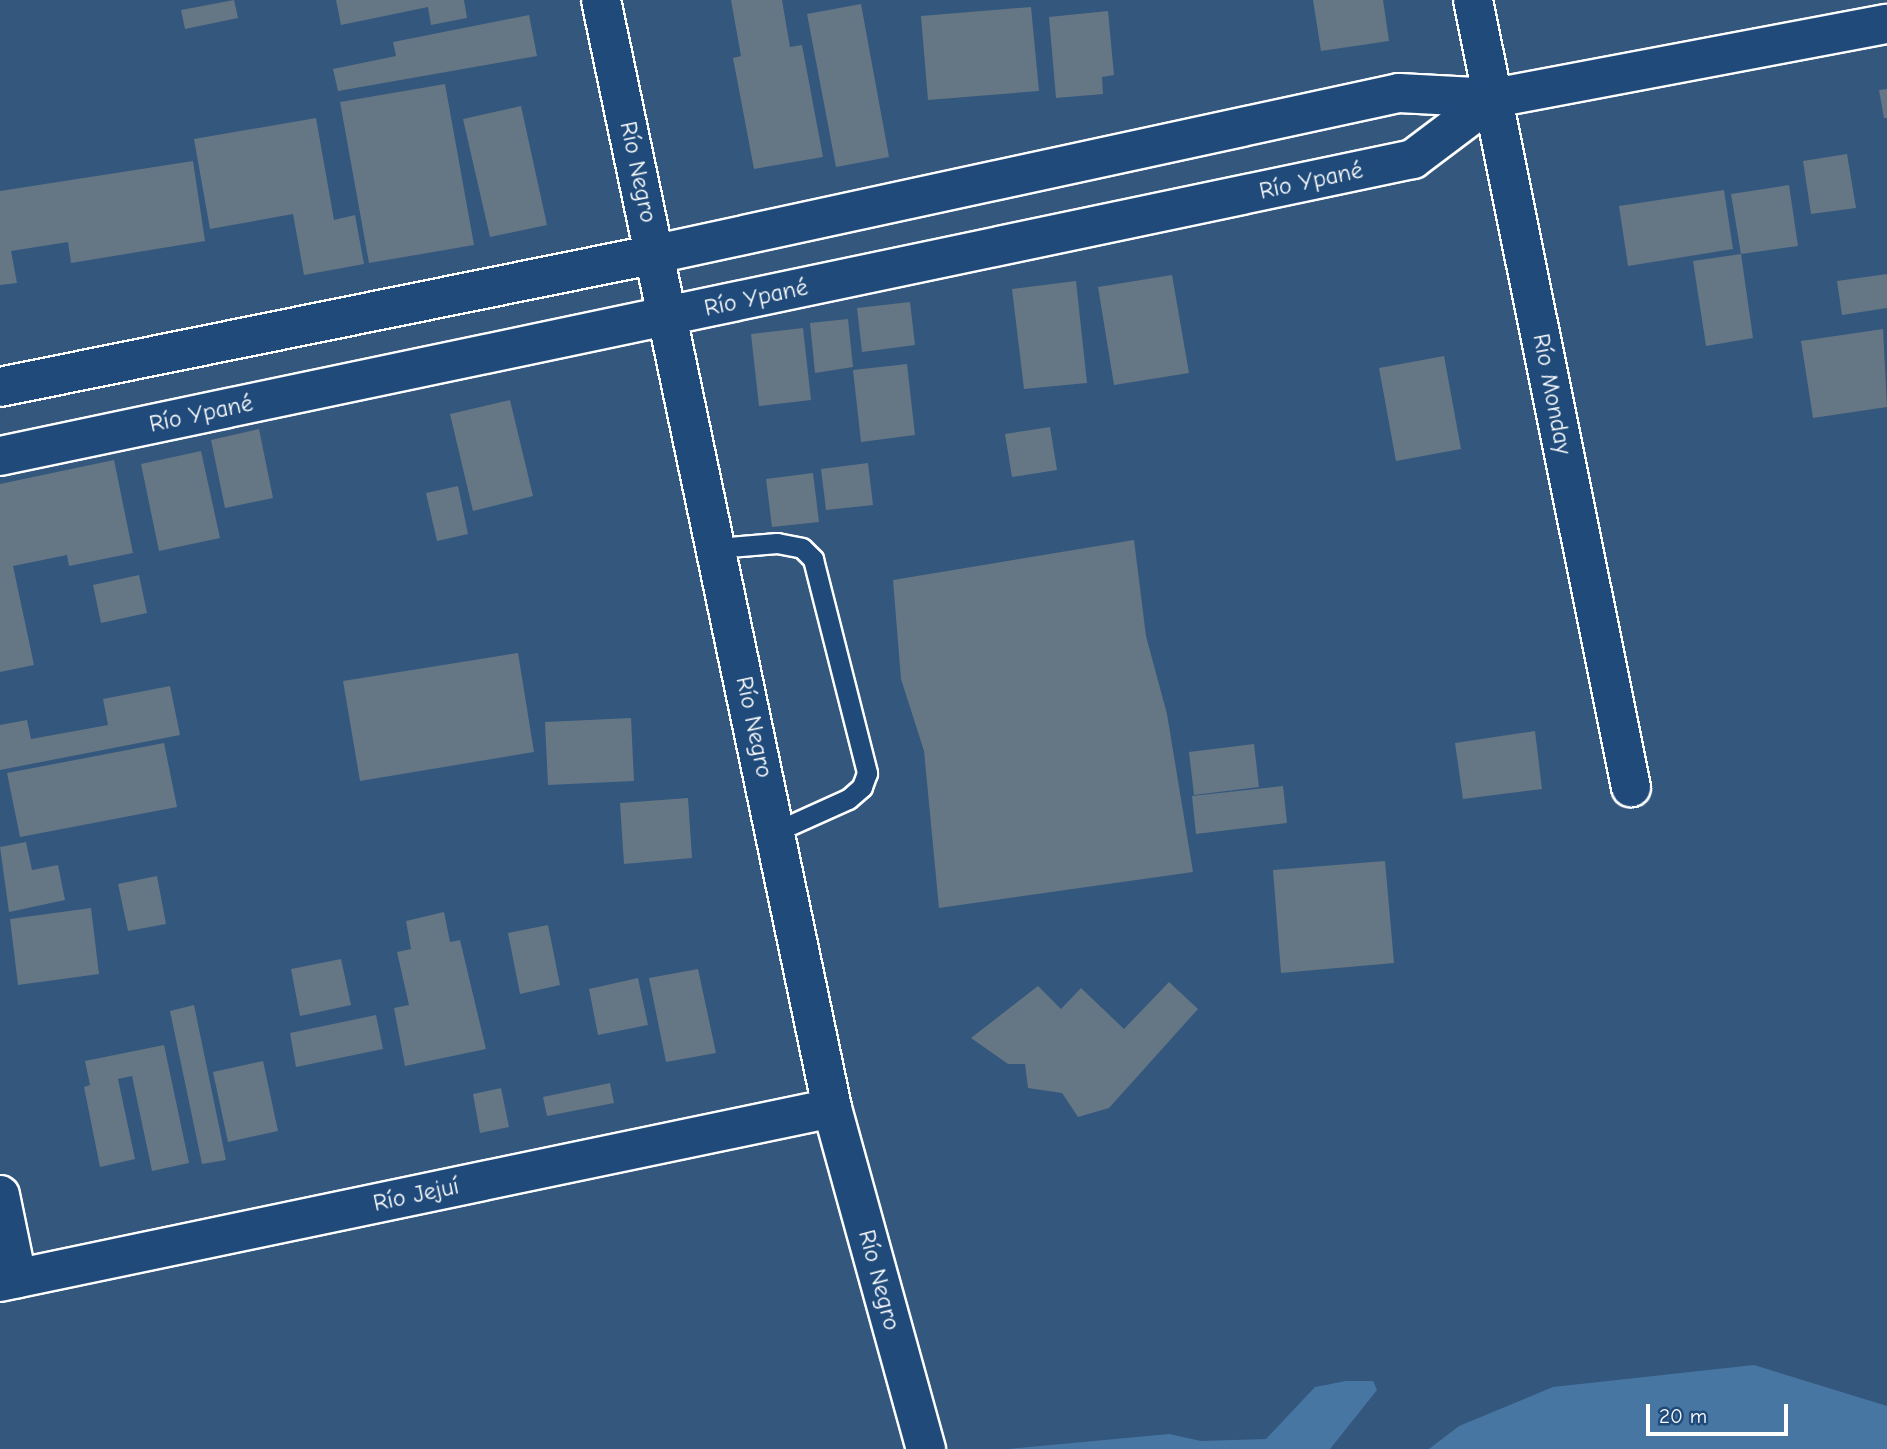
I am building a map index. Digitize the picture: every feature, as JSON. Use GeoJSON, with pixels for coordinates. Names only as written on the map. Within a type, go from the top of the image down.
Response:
{"type":"FeatureCollection","features":[{"type":"Feature","properties":{"kind":"street","name":"Río Negro"},"geometry":{"type":"LineString","coordinates":[[601,0],[832,1108],[924,1446]]}},
{"type":"Feature","properties":{"kind":"street","name":"Río Monday"},"geometry":{"type":"LineString","coordinates":[[1473,0],[1631,787]]}},
{"type":"Feature","properties":{"kind":"street","name":"Río Ypané"},"geometry":{"type":"LineString","coordinates":[[0,387],[656,254],[1399,93],[1494,98],[1887,24]]}},
{"type":"Feature","properties":{"kind":"street","name":"Río Ypané"},"geometry":{"type":"LineString","coordinates":[[0,456],[1413,159],[1494,98]]}},
{"type":"Feature","properties":{"kind":"street","name":"Río Jejuí"},"geometry":{"type":"LineString","coordinates":[[9,1280],[832,1108]]}},
{"type":"Feature","properties":{"kind":"street"},"geometry":{"type":"LineString","coordinates":[[0,1195],[9,1280]]}},
{"type":"Feature","properties":{"kind":"lane"},"geometry":{"type":"LineString","coordinates":[[717,548],[777,543],[802,548],[813,559],[867,773],[862,787],[848,799],[775,832]]}},
{"type":"Feature","properties":{"kind":"water"},"geometry":{"type":"Polygon","coordinates":[[[1754,1365],[1887,1406],[1887,1449],[1429,1449],[1459,1426],[1553,1387],[1754,1365]]]}},
{"type":"Feature","properties":{"kind":"water"},"geometry":{"type":"Polygon","coordinates":[[[1346,1381],[1373,1381],[1377,1390],[1330,1449],[1008,1449],[1169,1434],[1201,1441],[1266,1439],[1315,1387],[1346,1381]]]}},
{"type":"Feature","properties":{"kind":"building"},"geometry":{"type":"Polygon","coordinates":[[[234,0],[238,18],[185,29],[181,10],[234,0]]]}},
{"type":"Feature","properties":{"kind":"building"},"geometry":{"type":"Polygon","coordinates":[[[336,0],[464,0],[467,18],[431,25],[428,7],[341,25],[336,0]]]}},
{"type":"Feature","properties":{"kind":"building"},"geometry":{"type":"Polygon","coordinates":[[[731,0],[782,0],[790,47],[802,45],[823,157],[754,169],[733,58],[741,56],[731,0]]]}},
{"type":"Feature","properties":{"kind":"building"},"geometry":{"type":"Polygon","coordinates":[[[1313,0],[1383,0],[1389,41],[1321,51],[1313,0]]]}},
{"type":"Feature","properties":{"kind":"building"},"geometry":{"type":"Polygon","coordinates":[[[861,4],[889,157],[836,167],[807,14],[861,4]]]}},
{"type":"Feature","properties":{"kind":"building"},"geometry":{"type":"Polygon","coordinates":[[[1031,7],[1039,91],[928,100],[921,16],[1031,7]]]}},
{"type":"Feature","properties":{"kind":"building"},"geometry":{"type":"Polygon","coordinates":[[[1108,11],[1114,75],[1102,77],[1103,94],[1056,98],[1049,17],[1108,11]]]}},
{"type":"Feature","properties":{"kind":"building"},"geometry":{"type":"Polygon","coordinates":[[[529,15],[537,56],[338,91],[333,69],[396,56],[393,42],[529,15]]]}},
{"type":"Feature","properties":{"kind":"building"},"geometry":{"type":"Polygon","coordinates":[[[445,84],[474,245],[369,263],[340,102],[445,84]]]}},
{"type":"Feature","properties":{"kind":"building"},"geometry":{"type":"Polygon","coordinates":[[[1887,89],[1887,118],[1884,118],[1879,90],[1887,89]]]}},
{"type":"Feature","properties":{"kind":"building"},"geometry":{"type":"Polygon","coordinates":[[[521,106],[547,225],[490,237],[463,119],[521,106]]]}},
{"type":"Feature","properties":{"kind":"building"},"geometry":{"type":"Polygon","coordinates":[[[316,118],[334,220],[355,215],[364,264],[304,275],[293,214],[210,229],[194,139],[316,118]]]}},
{"type":"Feature","properties":{"kind":"building"},"geometry":{"type":"Polygon","coordinates":[[[1847,154],[1856,208],[1811,214],[1803,161],[1847,154]]]}},
{"type":"Feature","properties":{"kind":"building"},"geometry":{"type":"Polygon","coordinates":[[[193,161],[205,241],[71,263],[68,242],[11,251],[17,283],[0,285],[0,191],[193,161]]]}},
{"type":"Feature","properties":{"kind":"building"},"geometry":{"type":"Polygon","coordinates":[[[1789,185],[1798,246],[1741,254],[1731,194],[1789,185]]]}},
{"type":"Feature","properties":{"kind":"building"},"geometry":{"type":"Polygon","coordinates":[[[1724,190],[1733,249],[1628,266],[1619,206],[1724,190]]]}},
{"type":"Feature","properties":{"kind":"building"},"geometry":{"type":"Polygon","coordinates":[[[1741,254],[1753,338],[1706,346],[1693,261],[1741,254]]]}},
{"type":"Feature","properties":{"kind":"building"},"geometry":{"type":"Polygon","coordinates":[[[1887,274],[1887,308],[1842,315],[1837,281],[1887,274]]]}},
{"type":"Feature","properties":{"kind":"building"},"geometry":{"type":"Polygon","coordinates":[[[1172,275],[1189,373],[1114,385],[1098,287],[1172,275]]]}},
{"type":"Feature","properties":{"kind":"building"},"geometry":{"type":"Polygon","coordinates":[[[1076,281],[1087,383],[1024,389],[1012,289],[1076,281]]]}},
{"type":"Feature","properties":{"kind":"building"},"geometry":{"type":"Polygon","coordinates":[[[910,302],[915,345],[862,352],[857,308],[910,302]]]}},
{"type":"Feature","properties":{"kind":"building"},"geometry":{"type":"Polygon","coordinates":[[[848,319],[853,367],[815,373],[810,323],[848,319]]]}},
{"type":"Feature","properties":{"kind":"building"},"geometry":{"type":"Polygon","coordinates":[[[803,328],[811,400],[759,406],[751,334],[803,328]]]}},
{"type":"Feature","properties":{"kind":"building"},"geometry":{"type":"Polygon","coordinates":[[[1883,329],[1887,407],[1813,418],[1801,341],[1883,329]]]}},
{"type":"Feature","properties":{"kind":"building"},"geometry":{"type":"Polygon","coordinates":[[[1444,356],[1461,449],[1396,461],[1379,368],[1444,356]]]}},
{"type":"Feature","properties":{"kind":"building"},"geometry":{"type":"Polygon","coordinates":[[[907,364],[915,435],[861,442],[853,370],[907,364]]]}},
{"type":"Feature","properties":{"kind":"building"},"geometry":{"type":"Polygon","coordinates":[[[510,400],[533,496],[473,511],[450,414],[510,400]]]}},
{"type":"Feature","properties":{"kind":"building"},"geometry":{"type":"Polygon","coordinates":[[[1050,427],[1057,470],[1012,477],[1005,434],[1050,427]]]}},
{"type":"Feature","properties":{"kind":"building"},"geometry":{"type":"Polygon","coordinates":[[[259,429],[273,498],[225,508],[211,440],[259,429]]]}},
{"type":"Feature","properties":{"kind":"building"},"geometry":{"type":"Polygon","coordinates":[[[201,451],[220,538],[159,551],[141,464],[201,451]]]}},
{"type":"Feature","properties":{"kind":"building"},"geometry":{"type":"Polygon","coordinates":[[[114,460],[133,553],[69,566],[67,555],[13,566],[34,665],[0,672],[0,484],[114,460]]]}},
{"type":"Feature","properties":{"kind":"building"},"geometry":{"type":"Polygon","coordinates":[[[868,463],[873,505],[826,510],[821,469],[868,463]]]}},
{"type":"Feature","properties":{"kind":"building"},"geometry":{"type":"Polygon","coordinates":[[[813,473],[819,522],[772,527],[766,479],[813,473]]]}},
{"type":"Feature","properties":{"kind":"building"},"geometry":{"type":"Polygon","coordinates":[[[458,486],[468,534],[437,541],[426,493],[458,486]]]}},
{"type":"Feature","properties":{"kind":"building"},"geometry":{"type":"Polygon","coordinates":[[[1134,540],[1146,636],[1167,714],[1193,872],[939,908],[924,751],[901,679],[893,580],[1134,540]]]}},
{"type":"Feature","properties":{"kind":"building"},"geometry":{"type":"Polygon","coordinates":[[[139,575],[147,613],[101,623],[93,585],[139,575]]]}},
{"type":"Feature","properties":{"kind":"building"},"geometry":{"type":"Polygon","coordinates":[[[518,653],[534,752],[360,781],[343,681],[518,653]]]}},
{"type":"Feature","properties":{"kind":"building"},"geometry":{"type":"Polygon","coordinates":[[[170,686],[180,735],[0,770],[0,725],[27,720],[31,739],[108,725],[103,699],[170,686]]]}},
{"type":"Feature","properties":{"kind":"building"},"geometry":{"type":"Polygon","coordinates":[[[631,718],[634,781],[548,785],[545,722],[631,718]]]}},
{"type":"Feature","properties":{"kind":"building"},"geometry":{"type":"Polygon","coordinates":[[[1535,731],[1542,789],[1463,799],[1455,743],[1535,731]]]}},
{"type":"Feature","properties":{"kind":"building"},"geometry":{"type":"Polygon","coordinates":[[[164,743],[177,807],[20,837],[7,773],[164,743]]]}},
{"type":"Feature","properties":{"kind":"building"},"geometry":{"type":"Polygon","coordinates":[[[1254,744],[1259,787],[1194,795],[1189,752],[1254,744]]]}},
{"type":"Feature","properties":{"kind":"building"},"geometry":{"type":"Polygon","coordinates":[[[1283,786],[1287,823],[1196,834],[1192,796],[1283,786]]]}},
{"type":"Feature","properties":{"kind":"building"},"geometry":{"type":"Polygon","coordinates":[[[688,798],[692,858],[624,864],[620,803],[688,798]]]}},
{"type":"Feature","properties":{"kind":"building"},"geometry":{"type":"Polygon","coordinates":[[[26,842],[32,870],[58,865],[65,900],[9,912],[0,847],[26,842]]]}},
{"type":"Feature","properties":{"kind":"building"},"geometry":{"type":"Polygon","coordinates":[[[1385,861],[1394,963],[1281,973],[1273,870],[1385,861]]]}},
{"type":"Feature","properties":{"kind":"building"},"geometry":{"type":"Polygon","coordinates":[[[157,876],[166,924],[128,931],[118,884],[157,876]]]}},
{"type":"Feature","properties":{"kind":"building"},"geometry":{"type":"Polygon","coordinates":[[[91,908],[99,974],[18,985],[10,919],[91,908]]]}},
{"type":"Feature","properties":{"kind":"building"},"geometry":{"type":"Polygon","coordinates":[[[444,912],[450,942],[460,940],[486,1049],[405,1066],[394,1008],[409,1005],[397,952],[411,949],[406,921],[444,912]]]}},
{"type":"Feature","properties":{"kind":"building"},"geometry":{"type":"Polygon","coordinates":[[[548,925],[560,985],[520,994],[508,933],[548,925]]]}},
{"type":"Feature","properties":{"kind":"building"},"geometry":{"type":"Polygon","coordinates":[[[341,959],[351,1005],[300,1016],[291,969],[341,959]]]}},
{"type":"Feature","properties":{"kind":"building"},"geometry":{"type":"Polygon","coordinates":[[[698,969],[716,1053],[666,1062],[649,978],[698,969]]]}},
{"type":"Feature","properties":{"kind":"building"},"geometry":{"type":"Polygon","coordinates":[[[638,978],[648,1025],[598,1035],[589,989],[638,978]]]}},
{"type":"Feature","properties":{"kind":"building"},"geometry":{"type":"Polygon","coordinates":[[[1169,982],[1198,1009],[1109,1108],[1078,1117],[1062,1093],[1028,1088],[1025,1064],[1008,1064],[971,1038],[1038,986],[1061,1009],[1081,988],[1124,1029],[1169,982]]]}},
{"type":"Feature","properties":{"kind":"building"},"geometry":{"type":"Polygon","coordinates":[[[194,1005],[226,1160],[202,1164],[170,1011],[194,1005]]]}},
{"type":"Feature","properties":{"kind":"building"},"geometry":{"type":"Polygon","coordinates":[[[376,1015],[383,1049],[296,1067],[290,1033],[376,1015]]]}},
{"type":"Feature","properties":{"kind":"building"},"geometry":{"type":"Polygon","coordinates":[[[164,1045],[189,1163],[152,1171],[132,1076],[118,1079],[135,1159],[100,1167],[84,1087],[90,1085],[85,1061],[164,1045]]]}},
{"type":"Feature","properties":{"kind":"building"},"geometry":{"type":"Polygon","coordinates":[[[263,1061],[278,1131],[228,1142],[213,1072],[263,1061]]]}},
{"type":"Feature","properties":{"kind":"building"},"geometry":{"type":"Polygon","coordinates":[[[610,1083],[614,1103],[547,1116],[543,1097],[610,1083]]]}},
{"type":"Feature","properties":{"kind":"building"},"geometry":{"type":"Polygon","coordinates":[[[501,1088],[509,1127],[480,1133],[473,1094],[501,1088]]]}}]}
